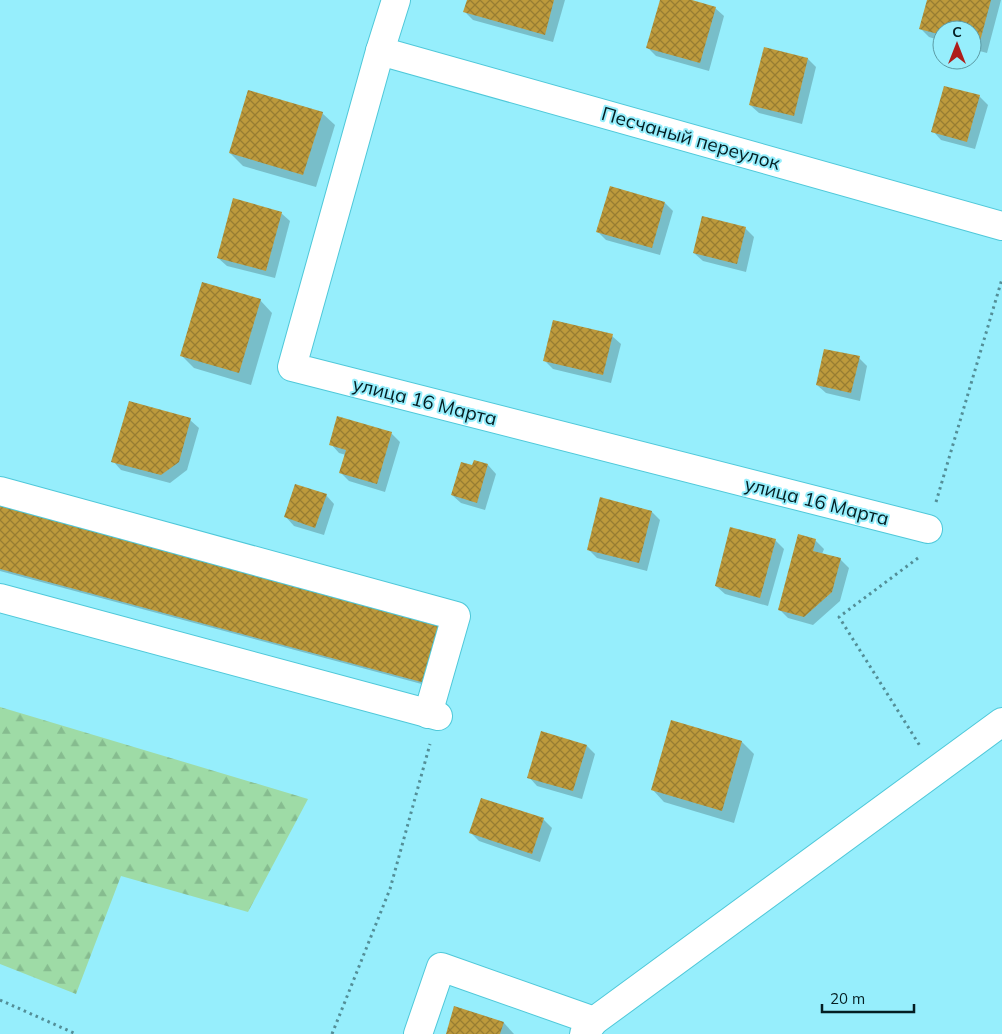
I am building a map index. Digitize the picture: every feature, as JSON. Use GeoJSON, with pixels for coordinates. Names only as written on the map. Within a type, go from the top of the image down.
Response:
{"type":"FeatureCollection","features":[{"type":"Feature","properties":{"kind":"street","name":"улица 16 Марта"},"geometry":{"type":"LineString","coordinates":[[396,0],[292,367],[928,529]]}},
{"type":"Feature","properties":{"kind":"street","name":"Песчаный переулок"},"geometry":{"type":"LineString","coordinates":[[380,51],[1002,226]]}},
{"type":"Feature","properties":{"kind":"street"},"geometry":{"type":"LineString","coordinates":[[0,491],[456,616],[433,715],[0,598]]}},
{"type":"Feature","properties":{"kind":"street"},"geometry":{"type":"LineString","coordinates":[[418,1034],[441,967],[589,1028],[1002,722]]}},
{"type":"Feature","properties":{"kind":"path"},"geometry":{"type":"LineString","coordinates":[[923,751],[839,618],[918,559],[1002,279]]}},
{"type":"Feature","properties":{"kind":"path"},"geometry":{"type":"LineString","coordinates":[[332,1034],[390,889],[433,715]]}},
{"type":"Feature","properties":{"kind":"path"},"geometry":{"type":"LineString","coordinates":[[0,1000],[76,1034]]}},
{"type":"Feature","properties":{"kind":"green space"},"geometry":{"type":"Polygon","coordinates":[[[0,707],[308,799],[248,912],[121,876],[76,994],[0,964],[0,707]]]}},
{"type":"Feature","properties":{"kind":"building"},"geometry":{"type":"Polygon","coordinates":[[[467,0],[554,0],[545,35],[463,12],[467,0]]]}},
{"type":"Feature","properties":{"kind":"building"},"geometry":{"type":"Polygon","coordinates":[[[660,0],[692,0],[716,7],[700,63],[646,48],[660,0]]]}},
{"type":"Feature","properties":{"kind":"building"},"geometry":{"type":"Polygon","coordinates":[[[927,0],[991,0],[982,34],[982,20],[932,20],[932,32],[919,29],[927,0]]]}},
{"type":"Feature","properties":{"kind":"building"},"geometry":{"type":"Polygon","coordinates":[[[764,47],[808,58],[794,116],[749,105],[764,47]]]}},
{"type":"Feature","properties":{"kind":"building"},"geometry":{"type":"Polygon","coordinates":[[[944,86],[980,95],[967,142],[931,132],[944,86]]]}},
{"type":"Feature","properties":{"kind":"building"},"geometry":{"type":"Polygon","coordinates":[[[248,90],[323,112],[303,175],[229,153],[248,90]]]}},
{"type":"Feature","properties":{"kind":"building"},"geometry":{"type":"Polygon","coordinates":[[[610,186],[665,202],[652,248],[596,232],[610,186]]]}},
{"type":"Feature","properties":{"kind":"building"},"geometry":{"type":"Polygon","coordinates":[[[233,198],[282,212],[266,271],[217,258],[233,198]]]}},
{"type":"Feature","properties":{"kind":"building"},"geometry":{"type":"Polygon","coordinates":[[[702,216],[746,227],[737,264],[693,253],[702,216]]]}},
{"type":"Feature","properties":{"kind":"building"},"geometry":{"type":"Polygon","coordinates":[[[202,282],[261,299],[239,373],[180,356],[202,282]]]}},
{"type":"Feature","properties":{"kind":"building"},"geometry":{"type":"Polygon","coordinates":[[[553,320],[613,334],[603,375],[543,361],[553,320]]]}},
{"type":"Feature","properties":{"kind":"building"},"geometry":{"type":"Polygon","coordinates":[[[824,349],[860,356],[851,393],[816,385],[824,349]]]}},
{"type":"Feature","properties":{"kind":"building"},"geometry":{"type":"Polygon","coordinates":[[[129,401],[191,418],[179,462],[161,475],[111,462],[129,401]]]}},
{"type":"Feature","properties":{"kind":"building"},"geometry":{"type":"Polygon","coordinates":[[[337,416],[392,432],[377,484],[339,473],[346,450],[329,445],[337,416]]]}},
{"type":"Feature","properties":{"kind":"building"},"geometry":{"type":"Polygon","coordinates":[[[474,460],[488,464],[477,503],[451,495],[461,462],[472,465],[474,460]]]}},
{"type":"Feature","properties":{"kind":"building"},"geometry":{"type":"Polygon","coordinates":[[[295,484],[327,494],[315,528],[284,517],[295,484]]]}},
{"type":"Feature","properties":{"kind":"building"},"geometry":{"type":"Polygon","coordinates":[[[0,497],[443,617],[425,683],[0,569],[0,497]]]}},
{"type":"Feature","properties":{"kind":"building"},"geometry":{"type":"Polygon","coordinates":[[[600,497],[652,511],[639,563],[587,550],[600,497]]]}},
{"type":"Feature","properties":{"kind":"building"},"geometry":{"type":"Polygon","coordinates":[[[730,527],[776,539],[760,598],[715,586],[730,527]]]}},
{"type":"Feature","properties":{"kind":"building"},"geometry":{"type":"Polygon","coordinates":[[[798,534],[816,539],[813,551],[841,558],[832,592],[804,617],[778,610],[798,534]]]}},
{"type":"Feature","properties":{"kind":"building"},"geometry":{"type":"Polygon","coordinates":[[[671,720],[742,741],[722,811],[651,790],[671,720]]]}},
{"type":"Feature","properties":{"kind":"building"},"geometry":{"type":"Polygon","coordinates":[[[541,731],[587,745],[573,791],[527,778],[541,731]]]}},
{"type":"Feature","properties":{"kind":"building"},"geometry":{"type":"Polygon","coordinates":[[[481,798],[544,818],[532,854],[469,833],[481,798]]]}},
{"type":"Feature","properties":{"kind":"building"},"geometry":{"type":"Polygon","coordinates":[[[454,1006],[504,1022],[500,1034],[446,1034],[454,1006]]]}}]}
